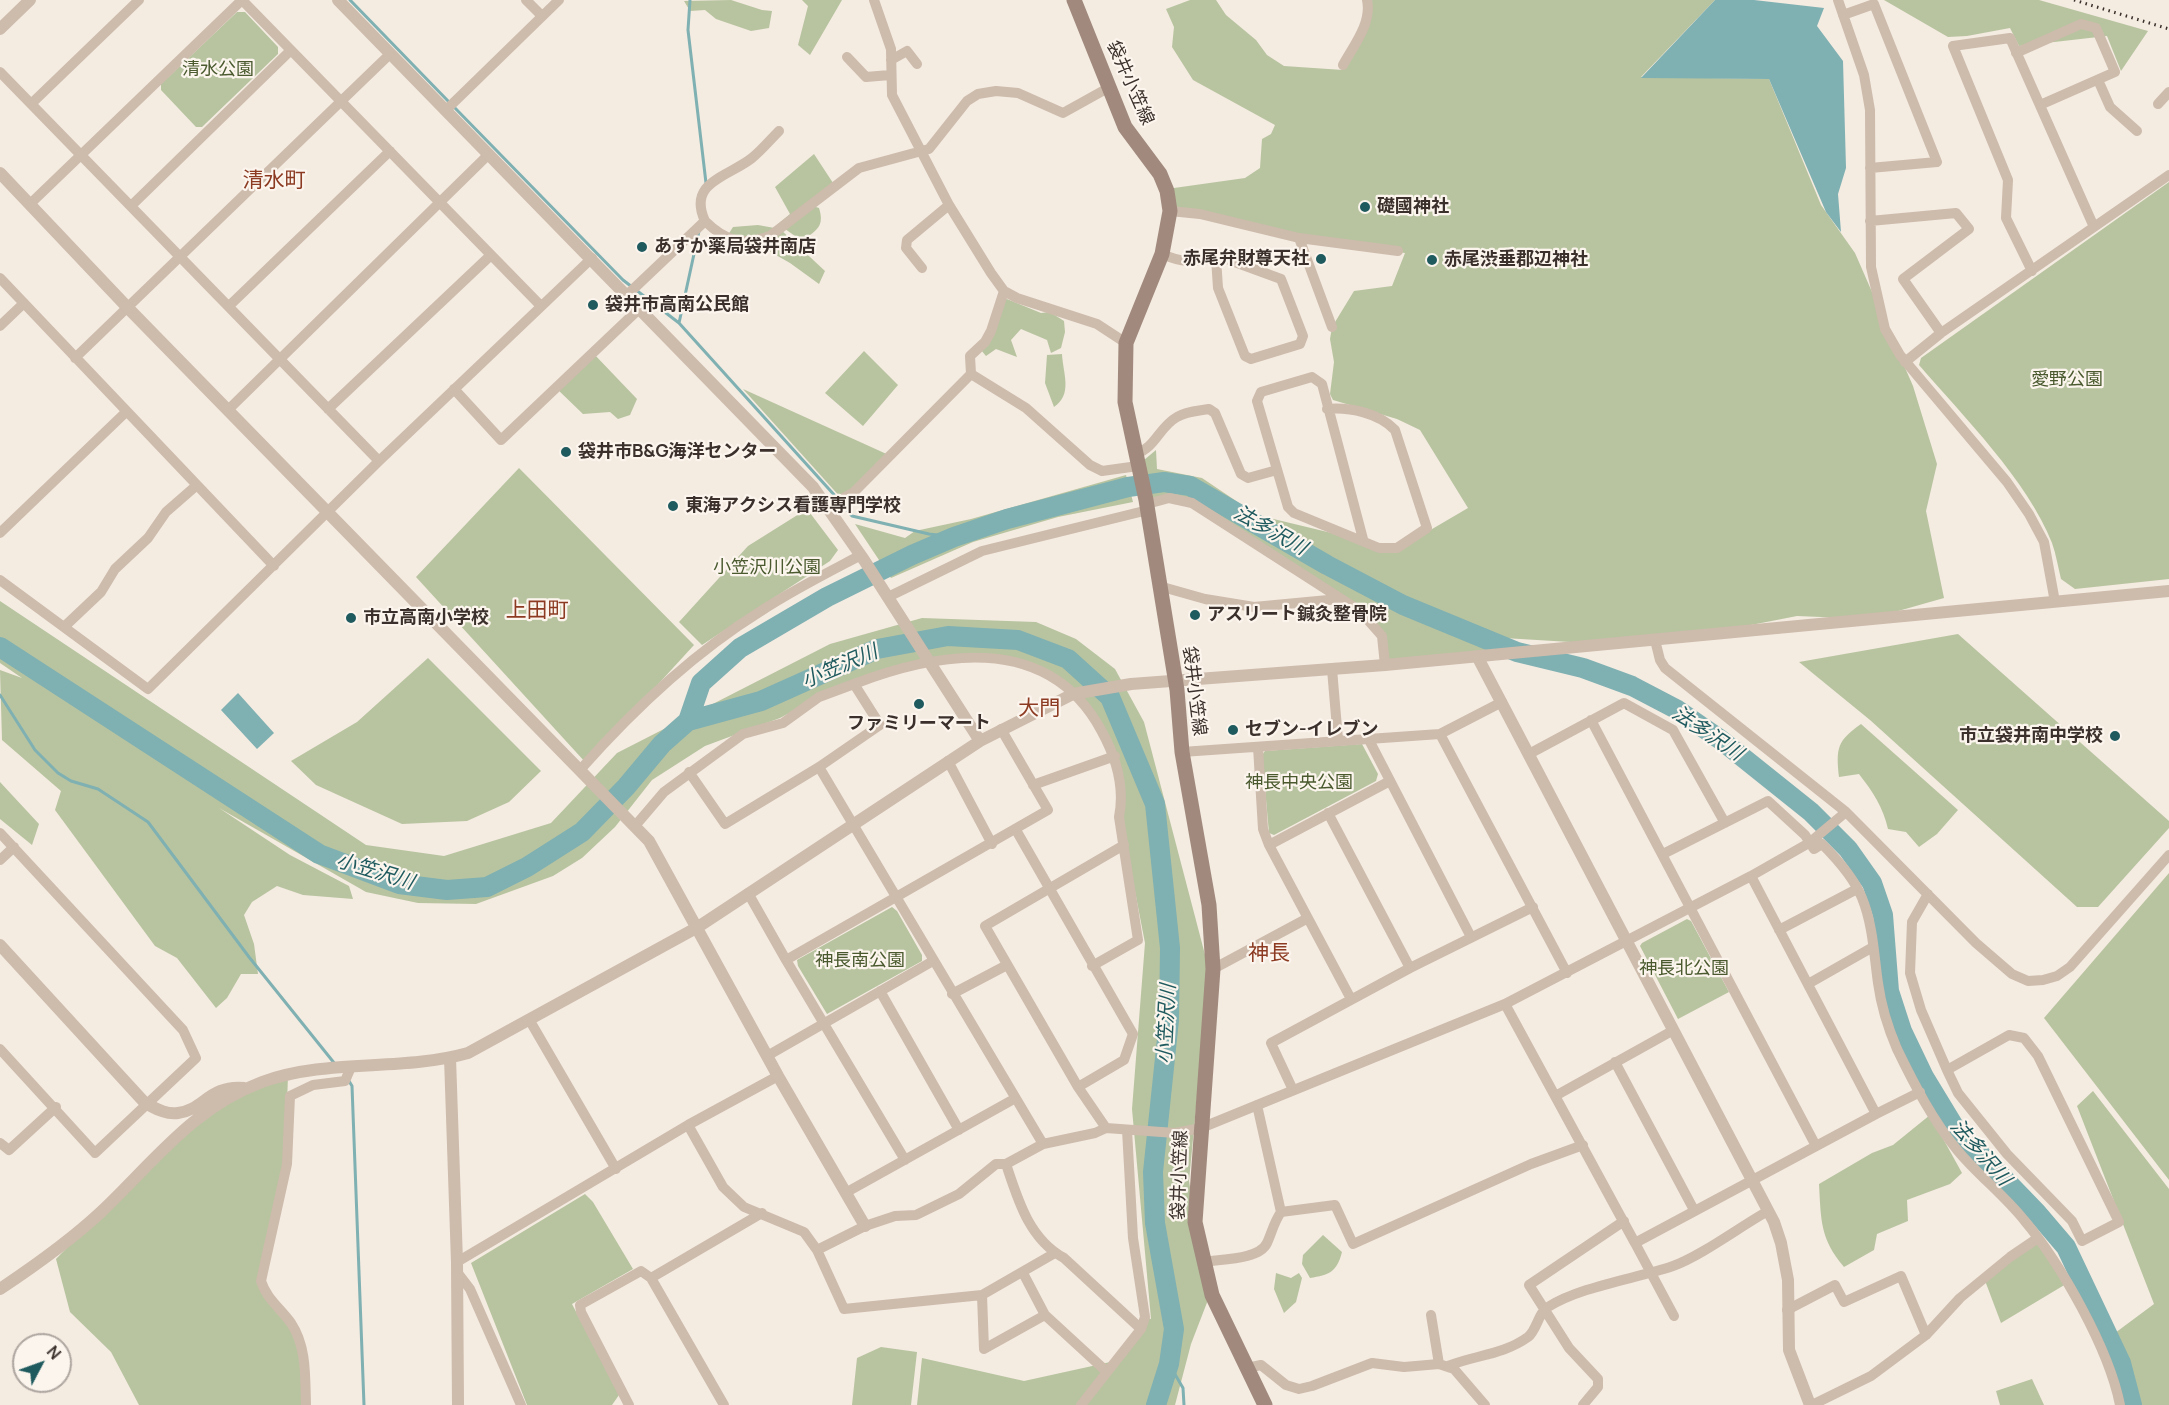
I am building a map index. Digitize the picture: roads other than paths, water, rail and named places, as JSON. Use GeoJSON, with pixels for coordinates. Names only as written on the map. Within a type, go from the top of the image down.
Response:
{"type":"FeatureCollection","features":[{"type":"Feature","properties":{"kind":"main road","name":"袋井小笠線"},"geometry":{"type":"LineString","coordinates":[[1074,0],[1125,127],[1160,174],[1167,191],[1170,210],[1162,254],[1126,343],[1125,402],[1147,504],[1174,682],[1182,752],[1209,905],[1213,969],[1195,1222],[1212,1294],[1265,1405]]}},
{"type":"Feature","properties":{"kind":"street"},"geometry":{"type":"LineString","coordinates":[[0,29],[30,0]]}},
{"type":"Feature","properties":{"kind":"street"},"geometry":{"type":"LineString","coordinates":[[31,104],[139,0]]}},
{"type":"Feature","properties":{"kind":"street"},"geometry":{"type":"LineString","coordinates":[[30,204],[242,0],[540,305]]}},
{"type":"Feature","properties":{"kind":"street"},"geometry":{"type":"LineString","coordinates":[[339,0],[813,487],[885,592],[980,741]]}},
{"type":"Feature","properties":{"kind":"street"},"geometry":{"type":"LineString","coordinates":[[526,0],[542,16]]}},
{"type":"Feature","properties":{"kind":"street"},"geometry":{"type":"LineString","coordinates":[[446,110],[559,0]]}},
{"type":"Feature","properties":{"kind":"street"},"geometry":{"type":"LineString","coordinates":[[874,0],[887,35],[891,60],[892,94],[949,205],[1004,291],[1017,298],[1097,324],[1126,343]]}},
{"type":"Feature","properties":{"kind":"street"},"geometry":{"type":"LineString","coordinates":[[1343,65],[1362,31],[1370,10],[1368,0]]}},
{"type":"Feature","properties":{"kind":"street"},"geometry":{"type":"LineString","coordinates":[[1838,0],[1864,75],[1870,110],[1870,267],[1885,329],[1905,362],[2007,482],[2029,514],[2044,542],[2055,602]]}},
{"type":"Feature","properties":{"kind":"street"},"geometry":{"type":"LineString","coordinates":[[1843,15],[1874,4],[1937,162],[1870,168]]}},
{"type":"Feature","properties":{"kind":"street"},"geometry":{"type":"LineString","coordinates":[[2016,53],[2081,24],[2096,28],[2115,72],[2040,105]]}},
{"type":"Feature","properties":{"kind":"street"},"geometry":{"type":"LineString","coordinates":[[2032,271],[2006,218],[2008,180],[1953,46],[2010,38],[2094,227]]}},
{"type":"Feature","properties":{"kind":"street"},"geometry":{"type":"LineString","coordinates":[[131,206],[290,51]]}},
{"type":"Feature","properties":{"kind":"street"},"geometry":{"type":"LineString","coordinates":[[891,60],[908,51],[917,64]]}},
{"type":"Feature","properties":{"kind":"street"},"geometry":{"type":"LineString","coordinates":[[75,358],[390,54]]}},
{"type":"Feature","properties":{"kind":"street"},"geometry":{"type":"LineString","coordinates":[[847,57],[866,77],[890,75]]}},
{"type":"Feature","properties":{"kind":"street"},"geometry":{"type":"LineString","coordinates":[[0,72],[379,461]]}},
{"type":"Feature","properties":{"kind":"street"},"geometry":{"type":"LineString","coordinates":[[2097,80],[2110,107],[2138,131]]}},
{"type":"Feature","properties":{"kind":"street"},"geometry":{"type":"LineString","coordinates":[[779,131],[752,158],[710,184],[702,193],[699,209],[705,221],[726,238],[756,242],[770,236],[859,168],[922,153],[929,148],[967,101],[978,94],[996,91],[1018,93],[1063,113],[1108,88]]}},
{"type":"Feature","properties":{"kind":"street"},"geometry":{"type":"LineString","coordinates":[[2158,104],[2169,92]]}},
{"type":"Feature","properties":{"kind":"street"},"geometry":{"type":"LineString","coordinates":[[229,306],[390,151]]}},
{"type":"Feature","properties":{"kind":"street"},"geometry":{"type":"LineString","coordinates":[[228,410],[489,154]]}},
{"type":"Feature","properties":{"kind":"street"},"geometry":{"type":"LineString","coordinates":[[0,173],[128,308],[649,842],[698,927],[778,1076],[865,1226]]}},
{"type":"Feature","properties":{"kind":"street"},"geometry":{"type":"LineString","coordinates":[[1905,362],[1941,333],[2169,176]]}},
{"type":"Feature","properties":{"kind":"street"},"geometry":{"type":"LineString","coordinates":[[922,268],[906,248],[908,240],[949,205]]}},
{"type":"Feature","properties":{"kind":"street"},"geometry":{"type":"LineString","coordinates":[[1170,210],[1200,214],[1299,238],[1398,251]]}},
{"type":"Feature","properties":{"kind":"street"},"geometry":{"type":"LineString","coordinates":[[1870,221],[1956,213],[1969,229],[1904,279],[1941,333]]}},
{"type":"Feature","properties":{"kind":"street"},"geometry":{"type":"LineString","coordinates":[[627,295],[705,221]]}},
{"type":"Feature","properties":{"kind":"street"},"geometry":{"type":"LineString","coordinates":[[1299,238],[1332,327]]}},
{"type":"Feature","properties":{"kind":"street"},"geometry":{"type":"LineString","coordinates":[[1162,254],[1182,263],[1221,257],[1281,279],[1303,336],[1300,344],[1251,359],[1245,356],[1218,288],[1216,258]]}},
{"type":"Feature","properties":{"kind":"street"},"geometry":{"type":"LineString","coordinates":[[328,409],[491,255]]}},
{"type":"Feature","properties":{"kind":"street"},"geometry":{"type":"LineString","coordinates":[[0,580],[148,688],[540,305],[592,258]]}},
{"type":"Feature","properties":{"kind":"street"},"geometry":{"type":"LineString","coordinates":[[0,278],[274,566]]}},
{"type":"Feature","properties":{"kind":"street"},"geometry":{"type":"LineString","coordinates":[[828,506],[854,492],[971,374],[970,356],[985,342],[991,331],[1004,291]]}},
{"type":"Feature","properties":{"kind":"street"},"geometry":{"type":"LineString","coordinates":[[0,326],[24,303]]}},
{"type":"Feature","properties":{"kind":"street"},"geometry":{"type":"LineString","coordinates":[[454,389],[501,440],[640,308]]}},
{"type":"Feature","properties":{"kind":"street"},"geometry":{"type":"LineString","coordinates":[[971,374],[1026,408],[1090,465],[1102,471],[1138,464],[1163,429],[1176,417],[1186,412],[1209,410],[1215,413],[1241,474],[1248,478],[1277,470]]}},
{"type":"Feature","properties":{"kind":"street"},"geometry":{"type":"LineString","coordinates":[[1327,410],[1345,407],[1386,420],[1395,430],[1427,528],[1397,548],[1379,548],[1363,539],[1294,513],[1288,507],[1257,401],[1261,392],[1312,377],[1322,384],[1327,410],[1363,539]]}},
{"type":"Feature","properties":{"kind":"street"},"geometry":{"type":"LineString","coordinates":[[0,533],[126,412]]}},
{"type":"Feature","properties":{"kind":"street"},"geometry":{"type":"LineString","coordinates":[[64,627],[101,592],[115,569],[148,538],[166,512],[197,485]]}},
{"type":"Feature","properties":{"kind":"street"},"geometry":{"type":"LineString","coordinates":[[885,592],[982,551],[1169,498],[1192,503],[1363,613],[1382,636],[1385,664]]}},
{"type":"Feature","properties":{"kind":"street"},"geometry":{"type":"LineString","coordinates":[[582,772],[651,695],[719,640],[761,611],[862,558]]}},
{"type":"Feature","properties":{"kind":"street"},"geometry":{"type":"LineString","coordinates":[[1159,586],[1205,599],[1254,607],[1339,599]]}},
{"type":"Feature","properties":{"kind":"street"},"geometry":{"type":"LineString","coordinates":[[0,1288],[86,1227],[183,1128],[218,1102],[248,1088],[288,1074],[351,1067],[410,1064],[468,1053],[698,927],[853,822],[980,741],[1075,694],[1131,684],[1557,649],[2169,591]]}},
{"type":"Feature","properties":{"kind":"street"},"geometry":{"type":"LineString","coordinates":[[1655,639],[1660,660],[1665,668],[1843,815],[1928,894],[1976,943],[2012,974],[2028,981],[2057,976],[2070,967],[2169,855]]}},
{"type":"Feature","properties":{"kind":"street"},"geometry":{"type":"LineString","coordinates":[[1478,656],[1768,1211],[1781,1243],[1788,1280],[1789,1350],[1811,1405],[1871,1376],[1926,1335],[1960,1298],[2037,1238]]}},
{"type":"Feature","properties":{"kind":"street"},"geometry":{"type":"LineString","coordinates":[[631,821],[689,772],[743,734],[783,723],[819,697],[926,659],[964,657],[1026,665],[1050,675],[1075,694],[1097,723],[1115,756],[1124,845],[1138,940],[1092,966]]}},
{"type":"Feature","properties":{"kind":"street"},"geometry":{"type":"LineString","coordinates":[[1332,669],[1338,741]]}},
{"type":"Feature","properties":{"kind":"street"},"geometry":{"type":"LineString","coordinates":[[689,772],[725,824],[819,767],[880,725],[854,684]]}},
{"type":"Feature","properties":{"kind":"street"},"geometry":{"type":"LineString","coordinates":[[1182,752],[1440,734],[1502,702]]}},
{"type":"Feature","properties":{"kind":"street"},"geometry":{"type":"LineString","coordinates":[[1529,754],[1624,702],[1673,730],[1725,823]]}},
{"type":"Feature","properties":{"kind":"street"},"geometry":{"type":"LineString","coordinates":[[1591,720],[1816,1146]]}},
{"type":"Feature","properties":{"kind":"street"},"geometry":{"type":"LineString","coordinates":[[786,960],[1048,810],[1001,729]]}},
{"type":"Feature","properties":{"kind":"street"},"geometry":{"type":"LineString","coordinates":[[1440,734],[1567,972]]}},
{"type":"Feature","properties":{"kind":"street"},"geometry":{"type":"LineString","coordinates":[[1369,740],[1471,937]]}},
{"type":"Feature","properties":{"kind":"street"},"geometry":{"type":"LineString","coordinates":[[1258,747],[1263,829],[1269,845],[1351,999]]}},
{"type":"Feature","properties":{"kind":"street"},"geometry":{"type":"LineString","coordinates":[[1033,784],[1115,756]]}},
{"type":"Feature","properties":{"kind":"street"},"geometry":{"type":"LineString","coordinates":[[948,761],[992,844]]}},
{"type":"Feature","properties":{"kind":"street"},"geometry":{"type":"LineString","coordinates":[[819,767],[1014,1099],[1043,1144]]}},
{"type":"Feature","properties":{"kind":"street"},"geometry":{"type":"LineString","coordinates":[[1269,845],[1390,781]]}},
{"type":"Feature","properties":{"kind":"street"},"geometry":{"type":"LineString","coordinates":[[1663,854],[1768,801],[1805,835],[1814,849],[1822,844],[1857,889],[1867,915],[1885,1017],[1897,1048],[1920,1092],[1958,1150],[2024,1219],[2052,1258],[2096,1339],[2109,1368],[2120,1405]]}},
{"type":"Feature","properties":{"kind":"street"},"geometry":{"type":"LineString","coordinates":[[1328,813],[1410,968]]}},
{"type":"Feature","properties":{"kind":"street"},"geometry":{"type":"LineString","coordinates":[[817,1250],[865,1226],[895,1216],[915,1215],[959,1194],[996,1164],[1006,1164],[1043,1144],[1095,1133],[1106,1128],[1175,1133],[1201,1128],[1505,1004],[1751,876],[1809,843],[1843,815]]}},
{"type":"Feature","properties":{"kind":"street"},"geometry":{"type":"LineString","coordinates":[[1016,830],[1133,1034],[1124,1060],[1078,1087]]}},
{"type":"Feature","properties":{"kind":"street"},"geometry":{"type":"LineString","coordinates":[[0,833],[183,1030],[196,1058],[145,1103],[95,1153],[56,1107],[0,1049]]}},
{"type":"Feature","properties":{"kind":"street"},"geometry":{"type":"LineString","coordinates":[[1106,1128],[1078,1087],[985,926],[1124,845]]}},
{"type":"Feature","properties":{"kind":"street"},"geometry":{"type":"LineString","coordinates":[[0,860],[14,847]]}},
{"type":"Feature","properties":{"kind":"street"},"geometry":{"type":"LineString","coordinates":[[1751,876],[1876,1114]]}},
{"type":"Feature","properties":{"kind":"street"},"geometry":{"type":"LineString","coordinates":[[1779,930],[1857,889]]}},
{"type":"Feature","properties":{"kind":"street"},"geometry":{"type":"LineString","coordinates":[[748,893],[905,1160]]}},
{"type":"Feature","properties":{"kind":"street"},"geometry":{"type":"LineString","coordinates":[[1928,894],[1912,922],[1910,973],[1921,1010],[1947,1070],[1958,1093],[2007,1154],[2072,1221],[2082,1241],[2119,1222],[2038,1056],[2024,1038],[2009,1035],[1947,1070]]}},
{"type":"Feature","properties":{"kind":"street"},"geometry":{"type":"LineString","coordinates":[[1293,1090],[1271,1043],[1410,968],[1533,907]]}},
{"type":"Feature","properties":{"kind":"street"},"geometry":{"type":"LineString","coordinates":[[1213,969],[1308,918]]}},
{"type":"Feature","properties":{"kind":"street"},"geometry":{"type":"LineString","coordinates":[[0,945],[145,1103],[165,1112],[179,1113],[216,1091],[229,1087],[248,1088]]}},
{"type":"Feature","properties":{"kind":"street"},"geometry":{"type":"LineString","coordinates":[[1808,984],[1874,947]]}},
{"type":"Feature","properties":{"kind":"street"},"geometry":{"type":"LineString","coordinates":[[767,1056],[933,961]]}},
{"type":"Feature","properties":{"kind":"street"},"geometry":{"type":"LineString","coordinates":[[952,994],[1007,965]]}},
{"type":"Feature","properties":{"kind":"street"},"geometry":{"type":"LineString","coordinates":[[880,991],[959,1130]]}},
{"type":"Feature","properties":{"kind":"street"},"geometry":{"type":"LineString","coordinates":[[1505,1004],[1557,1095],[1674,1316]]}},
{"type":"Feature","properties":{"kind":"street"},"geometry":{"type":"LineString","coordinates":[[530,1020],[616,1169]]}},
{"type":"Feature","properties":{"kind":"street"},"geometry":{"type":"LineString","coordinates":[[1557,1095],[1672,1030]]}},
{"type":"Feature","properties":{"kind":"street"},"geometry":{"type":"LineString","coordinates":[[450,1058],[457,1267],[458,1405]]}},
{"type":"Feature","properties":{"kind":"street"},"geometry":{"type":"LineString","coordinates":[[1615,1062],[1694,1210]]}},
{"type":"Feature","properties":{"kind":"street"},"geometry":{"type":"LineString","coordinates":[[306,1405],[303,1344],[291,1323],[263,1289],[261,1281],[287,1164],[290,1096],[313,1085],[345,1081],[351,1067]]}},
{"type":"Feature","properties":{"kind":"street"},"geometry":{"type":"LineString","coordinates":[[457,1267],[688,1125],[778,1076]]}},
{"type":"Feature","properties":{"kind":"street"},"geometry":{"type":"LineString","coordinates":[[1635,1243],[1920,1092]]}},
{"type":"Feature","properties":{"kind":"street"},"geometry":{"type":"LineString","coordinates":[[847,1192],[1014,1099]]}},
{"type":"Feature","properties":{"kind":"street"},"geometry":{"type":"LineString","coordinates":[[1257,1105],[1281,1212]]}},
{"type":"Feature","properties":{"kind":"street"},"geometry":{"type":"LineString","coordinates":[[0,1143],[9,1150],[56,1107]]}},
{"type":"Feature","properties":{"kind":"street"},"geometry":{"type":"LineString","coordinates":[[688,1125],[723,1187],[744,1207],[804,1232],[817,1250],[844,1309],[982,1294],[1055,1253]]}},
{"type":"Feature","properties":{"kind":"street"},"geometry":{"type":"LineString","coordinates":[[1081,1405],[1141,1329],[1145,1317],[1133,1238],[1129,1130]]}},
{"type":"Feature","properties":{"kind":"street"},"geometry":{"type":"LineString","coordinates":[[1204,1262],[1255,1254],[1266,1245],[1273,1223],[1281,1212],[1335,1205],[1353,1244],[1531,1164],[1583,1145]]}},
{"type":"Feature","properties":{"kind":"street"},"geometry":{"type":"LineString","coordinates":[[1006,1164],[1023,1217],[1055,1253],[1064,1258],[1141,1329]]}},
{"type":"Feature","properties":{"kind":"street"},"geometry":{"type":"LineString","coordinates":[[1247,1368],[1261,1365],[1286,1385],[1299,1389],[1372,1363],[1404,1367],[1443,1365],[1476,1356],[1500,1353],[1531,1335],[1546,1308],[1594,1288],[1676,1265],[1768,1211]]}},
{"type":"Feature","properties":{"kind":"street"},"geometry":{"type":"LineString","coordinates":[[651,1278],[762,1213]]}},
{"type":"Feature","properties":{"kind":"street"},"geometry":{"type":"LineString","coordinates":[[1588,1403],[1598,1387],[1599,1379],[1569,1348],[1529,1285],[1624,1221]]}},
{"type":"Feature","properties":{"kind":"street"},"geometry":{"type":"LineString","coordinates":[[457,1267],[470,1289],[521,1405]]}},
{"type":"Feature","properties":{"kind":"street"},"geometry":{"type":"LineString","coordinates":[[629,1405],[580,1312],[580,1305],[641,1271],[651,1278],[724,1405]]}},
{"type":"Feature","properties":{"kind":"street"},"geometry":{"type":"LineString","coordinates":[[1023,1273],[1045,1315],[1107,1372]]}},
{"type":"Feature","properties":{"kind":"street"},"geometry":{"type":"LineString","coordinates":[[1787,1310],[1835,1285],[1844,1302],[1901,1276],[1926,1335]]}},
{"type":"Feature","properties":{"kind":"street"},"geometry":{"type":"LineString","coordinates":[[982,1294],[984,1349],[1045,1315]]}},
{"type":"Feature","properties":{"kind":"street"},"geometry":{"type":"LineString","coordinates":[[1431,1315],[1443,1365]]}},
{"type":"Feature","properties":{"kind":"street"},"geometry":{"type":"LineString","coordinates":[[1443,1365],[1454,1369],[1485,1405]]}},
{"type":"Feature","properties":{"kind":"water"},"geometry":{"type":"Polygon","coordinates":[[[1715,0],[1754,0],[1824,8],[1817,26],[1843,61],[1846,168],[1838,194],[1841,232],[1826,212],[1769,79],[1641,78],[1715,0]]]}},
{"type":"Feature","properties":{"kind":"water"},"geometry":{"type":"Polygon","coordinates":[[[238,693],[274,733],[257,749],[221,710],[238,693]]]}},
{"type":"Feature","properties":{"kind":"waterway"},"geometry":{"type":"LineString","coordinates":[[350,0],[449,102]]}},
{"type":"Feature","properties":{"kind":"waterway"},"geometry":{"type":"LineString","coordinates":[[690,0],[688,30],[706,183]]}},
{"type":"Feature","properties":{"kind":"waterway"},"geometry":{"type":"LineString","coordinates":[[454,107],[623,280],[679,323],[837,498]]}},
{"type":"Feature","properties":{"kind":"waterway"},"geometry":{"type":"LineString","coordinates":[[679,323],[699,231]]}},
{"type":"Feature","properties":{"kind":"waterway","name":"法多沢川"},"geometry":{"type":"LineString","coordinates":[[688,721],[701,683],[740,648],[827,597],[954,537],[1007,519],[1128,487],[1164,482],[1190,486],[1327,565],[1403,605],[1517,652],[1583,668],[1632,686],[1676,709],[1721,740],[1811,812],[1848,849],[1872,883],[1883,915],[1889,991],[1902,1031],[1924,1077],[1955,1128],[2037,1213],[2066,1247],[2121,1363],[2132,1405]]}},
{"type":"Feature","properties":{"kind":"waterway"},"geometry":{"type":"LineString","coordinates":[[841,503],[852,516],[929,534],[954,537]]}},
{"type":"Feature","properties":{"kind":"waterway","name":"小笠沢川"},"geometry":{"type":"LineString","coordinates":[[0,647],[319,854],[399,884],[447,890],[487,887],[527,867],[582,832],[626,787],[662,744],[688,721],[761,701],[877,649],[948,636],[1018,640],[1068,659],[1110,697],[1155,804],[1170,948],[1169,1020],[1153,1172],[1155,1223],[1174,1329],[1169,1364],[1156,1405]]}},
{"type":"Feature","properties":{"kind":"waterway"},"geometry":{"type":"LineString","coordinates":[[0,695],[35,750],[58,773],[71,781],[98,789],[148,822],[249,957],[335,1064]]}},
{"type":"Feature","properties":{"kind":"waterway"},"geometry":{"type":"LineString","coordinates":[[349,1081],[352,1086],[364,1405]]}},
{"type":"Feature","properties":{"kind":"waterway"},"geometry":{"type":"LineString","coordinates":[[1169,1364],[1183,1388],[1184,1405]]}},
{"type":"Feature","properties":{"kind":"railway"},"geometry":{"type":"LineString","coordinates":[[2074,0],[2169,29]]}},
{"type":"Feature","properties":{"kind":"place","name":"礎國神社"},"geometry":{"type":"Point","coordinates":[1365,207]}},
{"type":"Feature","properties":{"kind":"place","name":"あすか薬局袋井南店"},"geometry":{"type":"Point","coordinates":[642,247]}},
{"type":"Feature","properties":{"kind":"place","name":"赤尾弁財尊天社"},"geometry":{"type":"Point","coordinates":[1321,259]}},
{"type":"Feature","properties":{"kind":"place","name":"赤尾渋垂郡辺神社"},"geometry":{"type":"Point","coordinates":[1432,260]}},
{"type":"Feature","properties":{"kind":"place","name":"袋井市高南公民館"},"geometry":{"type":"Point","coordinates":[593,305]}},
{"type":"Feature","properties":{"kind":"place","name":"袋井市B&G海洋センター"},"geometry":{"type":"Point","coordinates":[566,452]}},
{"type":"Feature","properties":{"kind":"place","name":"東海アクシス看護専門学校"},"geometry":{"type":"Point","coordinates":[673,506]}},
{"type":"Feature","properties":{"kind":"place","name":"アスリート鍼灸整骨院"},"geometry":{"type":"Point","coordinates":[1195,615]}},
{"type":"Feature","properties":{"kind":"place","name":"市立高南小学校"},"geometry":{"type":"Point","coordinates":[351,618]}},
{"type":"Feature","properties":{"kind":"place","name":"ファミリーマート"},"geometry":{"type":"Point","coordinates":[919,704]}},
{"type":"Feature","properties":{"kind":"place","name":"セブン-イレブン"},"geometry":{"type":"Point","coordinates":[1233,730]}},
{"type":"Feature","properties":{"kind":"place","name":"市立袋井南中学校"},"geometry":{"type":"Point","coordinates":[2115,736]}},
{"type":"Feature","properties":{"kind":"district","name":"清水町"},"geometry":{"type":"Point","coordinates":[274,181]}},
{"type":"Feature","properties":{"kind":"district","name":"上田町"},"geometry":{"type":"Point","coordinates":[537,611]}},
{"type":"Feature","properties":{"kind":"district","name":"大門"},"geometry":{"type":"Point","coordinates":[1039,709]}},
{"type":"Feature","properties":{"kind":"district","name":"神長"},"geometry":{"type":"Point","coordinates":[1269,954]}},
{"type":"Feature","properties":{"kind":"park label","name":"清水公園"},"geometry":{"type":"Point","coordinates":[218,70]}},
{"type":"Feature","properties":{"kind":"park label","name":"愛野公園"},"geometry":{"type":"Point","coordinates":[2067,380]}},
{"type":"Feature","properties":{"kind":"park label","name":"小笠沢川公園"},"geometry":{"type":"Point","coordinates":[767,568]}},
{"type":"Feature","properties":{"kind":"park label","name":"神長中央公園"},"geometry":{"type":"Point","coordinates":[1299,783]}},
{"type":"Feature","properties":{"kind":"park label","name":"神長南公園"},"geometry":{"type":"Point","coordinates":[860,961]}},
{"type":"Feature","properties":{"kind":"park label","name":"神長北公園"},"geometry":{"type":"Point","coordinates":[1684,969]}}]}
